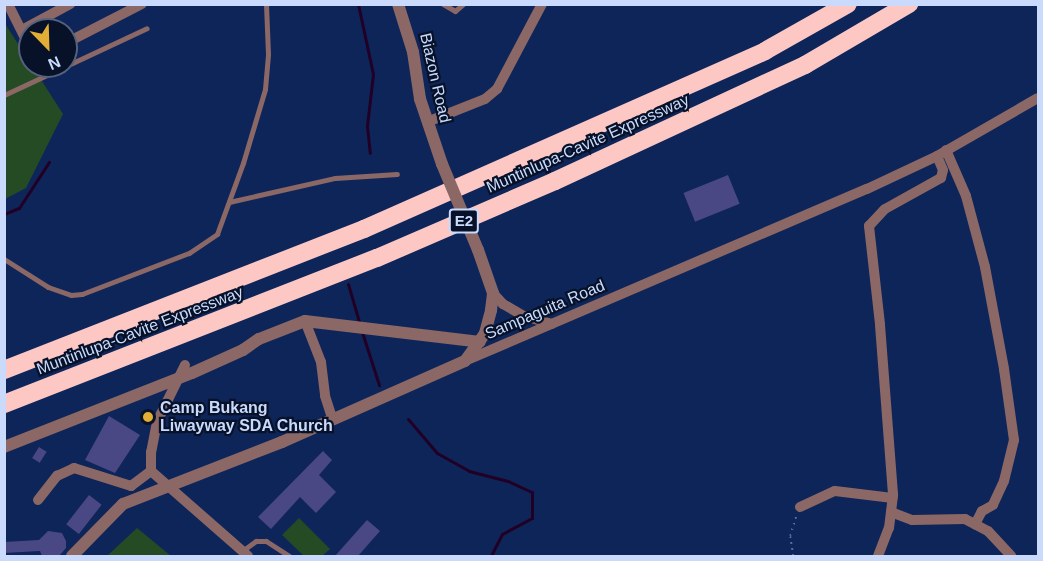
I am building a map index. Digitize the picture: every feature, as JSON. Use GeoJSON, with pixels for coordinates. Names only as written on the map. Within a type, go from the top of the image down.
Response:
{"type":"FeatureCollection","features":[{"type":"Feature","properties":{"kind":"highway","name":"Muntinlupa-Cavite Expressway"},"geometry":{"type":"LineString","coordinates":[[4,370],[364,229],[765,51],[848,4]]}},
{"type":"Feature","properties":{"kind":"highway","name":"Muntinlupa-Cavite Expressway"},"geometry":{"type":"LineString","coordinates":[[4,404],[377,258],[565,177],[805,65],[909,4]]}},
{"type":"Feature","properties":{"kind":"street"},"geometry":{"type":"LineString","coordinates":[[8,4],[18,24]]}},
{"type":"Feature","properties":{"kind":"street"},"geometry":{"type":"LineString","coordinates":[[42,4],[48,15]]}},
{"type":"Feature","properties":{"kind":"street"},"geometry":{"type":"LineString","coordinates":[[43,18],[70,4]]}},
{"type":"Feature","properties":{"kind":"street"},"geometry":{"type":"LineString","coordinates":[[78,37],[142,4]]}},
{"type":"Feature","properties":{"kind":"street","name":"Biazon Road"},"geometry":{"type":"LineString","coordinates":[[398,4],[413,52],[427,122],[493,293],[488,324],[480,342],[465,361]]}},
{"type":"Feature","properties":{"kind":"street"},"geometry":{"type":"LineString","coordinates":[[427,122],[485,99],[497,89],[542,4]]}},
{"type":"Feature","properties":{"kind":"street","name":"Sampaguita Road"},"geometry":{"type":"LineString","coordinates":[[72,556],[116,508],[333,420],[465,361],[804,217],[942,153],[1038,98]]}},
{"type":"Feature","properties":{"kind":"street"},"geometry":{"type":"LineString","coordinates":[[878,556],[893,498],[888,412],[869,226],[885,208],[941,178],[942,153]]}},
{"type":"Feature","properties":{"kind":"street"},"geometry":{"type":"LineString","coordinates":[[942,153],[966,196],[985,267],[1004,369],[1014,440],[1005,481],[993,505],[982,511],[975,524]]}},
{"type":"Feature","properties":{"kind":"street"},"geometry":{"type":"LineString","coordinates":[[493,293],[503,304],[524,316],[556,324]]}},
{"type":"Feature","properties":{"kind":"street"},"geometry":{"type":"LineString","coordinates":[[305,321],[321,362],[325,396],[333,420]]}},
{"type":"Feature","properties":{"kind":"street"},"geometry":{"type":"LineString","coordinates":[[4,447],[179,378],[238,352],[259,339],[305,321],[329,322],[480,342]]}},
{"type":"Feature","properties":{"kind":"street"},"geometry":{"type":"LineString","coordinates":[[185,365],[158,422],[151,452],[151,471],[245,554]]}},
{"type":"Feature","properties":{"kind":"street"},"geometry":{"type":"LineString","coordinates":[[38,500],[57,476],[74,468],[131,486]]}},
{"type":"Feature","properties":{"kind":"street"},"geometry":{"type":"LineString","coordinates":[[131,486],[151,471]]}},
{"type":"Feature","properties":{"kind":"street"},"geometry":{"type":"LineString","coordinates":[[131,486],[133,500]]}},
{"type":"Feature","properties":{"kind":"street"},"geometry":{"type":"LineString","coordinates":[[800,507],[835,491],[893,498]]}},
{"type":"Feature","properties":{"kind":"street"},"geometry":{"type":"LineString","coordinates":[[891,512],[912,520],[965,519],[988,531],[1011,556]]}},
{"type":"Feature","properties":{"kind":"lane"},"geometry":{"type":"LineString","coordinates":[[4,259],[60,293],[82,294],[204,245],[217,234],[265,89],[268,54],[266,4]]}},
{"type":"Feature","properties":{"kind":"lane"},"geometry":{"type":"LineString","coordinates":[[442,4],[455,11],[463,4]]}},
{"type":"Feature","properties":{"kind":"lane"},"geometry":{"type":"LineString","coordinates":[[78,60],[147,28]]}},
{"type":"Feature","properties":{"kind":"lane"},"geometry":{"type":"LineString","coordinates":[[4,95],[40,78]]}},
{"type":"Feature","properties":{"kind":"lane"},"geometry":{"type":"LineString","coordinates":[[229,202],[317,181],[397,174]]}},
{"type":"Feature","properties":{"kind":"lane"},"geometry":{"type":"LineString","coordinates":[[245,554],[256,541],[266,541],[289,556]]}},
{"type":"Feature","properties":{"kind":"path"},"geometry":{"type":"LineString","coordinates":[[793,556],[790,536],[800,507]]}},
{"type":"Feature","properties":{"kind":"green space"},"geometry":{"type":"Polygon","coordinates":[[[4,22],[18,44],[18,78],[40,78],[63,114],[26,188],[5,199],[4,22]]]}},
{"type":"Feature","properties":{"kind":"green space"},"geometry":{"type":"Polygon","coordinates":[[[299,518],[330,549],[322,556],[304,556],[282,535],[299,518]]]}},
{"type":"Feature","properties":{"kind":"green space"},"geometry":{"type":"Polygon","coordinates":[[[137,528],[171,556],[107,556],[137,528]]]}},
{"type":"Feature","properties":{"kind":"building"},"geometry":{"type":"Polygon","coordinates":[[[728,175],[740,204],[695,222],[683,193],[728,175]]]}},
{"type":"Feature","properties":{"kind":"building"},"geometry":{"type":"Polygon","coordinates":[[[109,416],[140,435],[115,473],[85,460],[109,416]]]}},
{"type":"Feature","properties":{"kind":"building"},"geometry":{"type":"Polygon","coordinates":[[[39,447],[47,452],[40,463],[32,458],[39,447]]]}},
{"type":"Feature","properties":{"kind":"building"},"geometry":{"type":"Polygon","coordinates":[[[323,451],[332,460],[319,475],[336,492],[316,513],[300,497],[271,529],[258,517],[323,451]]]}},
{"type":"Feature","properties":{"kind":"building"},"geometry":{"type":"Polygon","coordinates":[[[89,495],[102,505],[79,534],[66,524],[89,495]]]}},
{"type":"Feature","properties":{"kind":"building"},"geometry":{"type":"Polygon","coordinates":[[[367,520],[380,531],[358,556],[335,556],[367,520]]]}},
{"type":"Feature","properties":{"kind":"building"},"geometry":{"type":"Polygon","coordinates":[[[48,531],[62,533],[66,541],[66,548],[59,556],[42,556],[40,551],[4,553],[4,542],[39,540],[48,531]]]}},
{"type":"Feature","properties":{"kind":"waterway"},"geometry":{"type":"LineString","coordinates":[[358,4],[373,74],[367,126],[370,153]]}},
{"type":"Feature","properties":{"kind":"waterway"},"geometry":{"type":"LineString","coordinates":[[4,214],[19,208],[49,162]]}},
{"type":"Feature","properties":{"kind":"waterway"},"geometry":{"type":"LineString","coordinates":[[348,284],[360,325]]}},
{"type":"Feature","properties":{"kind":"waterway"},"geometry":{"type":"LineString","coordinates":[[362,332],[379,385]]}},
{"type":"Feature","properties":{"kind":"waterway"},"geometry":{"type":"LineString","coordinates":[[408,419],[437,453],[469,471],[508,481],[532,492],[532,518],[502,534],[491,556]]}},
{"type":"Feature","properties":{"kind":"place","name":"Camp Bukang Liwayway SDA Church"},"geometry":{"type":"Point","coordinates":[148,417]}}]}
